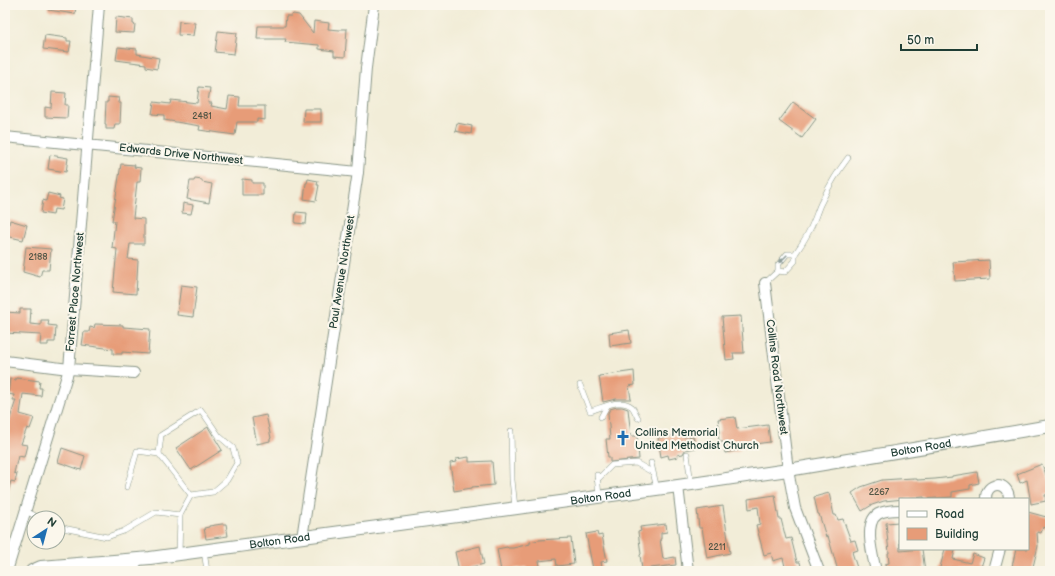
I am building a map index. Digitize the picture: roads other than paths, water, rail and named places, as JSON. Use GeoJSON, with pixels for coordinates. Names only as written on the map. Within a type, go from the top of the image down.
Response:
{"type":"FeatureCollection","features":[{"type":"Feature","properties":{"kind":"street","name":"Forrest Place Northwest"},"geometry":{"type":"LineString","coordinates":[[26,510],[69,369],[99,5]]}},
{"type":"Feature","properties":{"kind":"street","name":"Paul Avenue Northwest"},"geometry":{"type":"LineString","coordinates":[[302,538],[358,172],[366,68],[374,5]]}},
{"type":"Feature","properties":{"kind":"street","name":"Edwards Drive Northwest"},"geometry":{"type":"LineString","coordinates":[[5,137],[358,172]]}},
{"type":"Feature","properties":{"kind":"street","name":"Collins Road Northwest"},"geometry":{"type":"LineString","coordinates":[[765,283],[788,470],[795,508],[819,571]]}},
{"type":"Feature","properties":{"kind":"street"},"geometry":{"type":"LineString","coordinates":[[5,361],[69,369],[134,373]]}},
{"type":"Feature","properties":{"kind":"street","name":"Bolton Road"},"geometry":{"type":"LineString","coordinates":[[32,571],[41,568],[118,566],[150,558],[515,509],[788,470],[1050,426]]}},
{"type":"Feature","properties":{"kind":"street"},"geometry":{"type":"LineString","coordinates":[[985,498],[988,490],[996,485],[1004,487],[1009,492],[1009,498]]}},
{"type":"Feature","properties":{"kind":"street"},"geometry":{"type":"LineString","coordinates":[[678,486],[688,571]]}},
{"type":"Feature","properties":{"kind":"street"},"geometry":{"type":"LineString","coordinates":[[876,571],[871,548],[870,528],[872,521],[877,514],[889,510],[899,510]]}},
{"type":"Feature","properties":{"kind":"street","name":"Forrest Place Northwest"},"geometry":{"type":"LineString","coordinates":[[7,571],[26,511]]}},
{"type":"Feature","properties":{"kind":"street"},"geometry":{"type":"LineString","coordinates":[[994,571],[1000,550]]}},
{"type":"Feature","properties":{"kind":"street"},"geometry":{"type":"LineString","coordinates":[[90,571],[118,566]]}},
{"type":"Feature","properties":{"kind":"lane"},"geometry":{"type":"LineString","coordinates":[[778,271],[785,272],[795,261],[795,254],[815,220],[821,202],[839,169],[848,158]]}},
{"type":"Feature","properties":{"kind":"lane"},"geometry":{"type":"LineString","coordinates":[[765,283],[778,271],[778,265],[787,254],[795,254]]}},
{"type":"Feature","properties":{"kind":"lane"},"geometry":{"type":"LineString","coordinates":[[580,385],[590,411],[623,402],[632,407],[638,418]]}},
{"type":"Feature","properties":{"kind":"lane"},"geometry":{"type":"LineString","coordinates":[[601,417],[607,406]]}},
{"type":"Feature","properties":{"kind":"lane"},"geometry":{"type":"LineString","coordinates":[[201,410],[219,436],[233,448],[237,463],[227,480],[213,492],[191,495],[159,454],[161,435],[201,410]]}},
{"type":"Feature","properties":{"kind":"lane"},"geometry":{"type":"LineString","coordinates":[[511,431],[512,480],[515,509]]}},
{"type":"Feature","properties":{"kind":"lane"},"geometry":{"type":"LineString","coordinates":[[127,487],[137,451],[159,454]]}},
{"type":"Feature","properties":{"kind":"lane"},"geometry":{"type":"LineString","coordinates":[[688,454],[691,484]]}},
{"type":"Feature","properties":{"kind":"lane"},"geometry":{"type":"LineString","coordinates":[[599,497],[597,478],[612,465],[636,463],[652,472]]}},
{"type":"Feature","properties":{"kind":"lane"},"geometry":{"type":"LineString","coordinates":[[651,463],[657,489]]}},
{"type":"Feature","properties":{"kind":"lane"},"geometry":{"type":"LineString","coordinates":[[179,554],[180,514],[191,495]]}},
{"type":"Feature","properties":{"kind":"lane"},"geometry":{"type":"LineString","coordinates":[[66,529],[107,537],[124,531],[156,512],[180,514]]}},
{"type":"Feature","properties":{"kind":"lane"},"geometry":{"type":"LineString","coordinates":[[204,551],[207,571]]}},
{"type":"Feature","properties":{"kind":"place","name":"Collins Memorial United Methodist Church"},"geometry":{"type":"Point","coordinates":[623,438]}}]}
